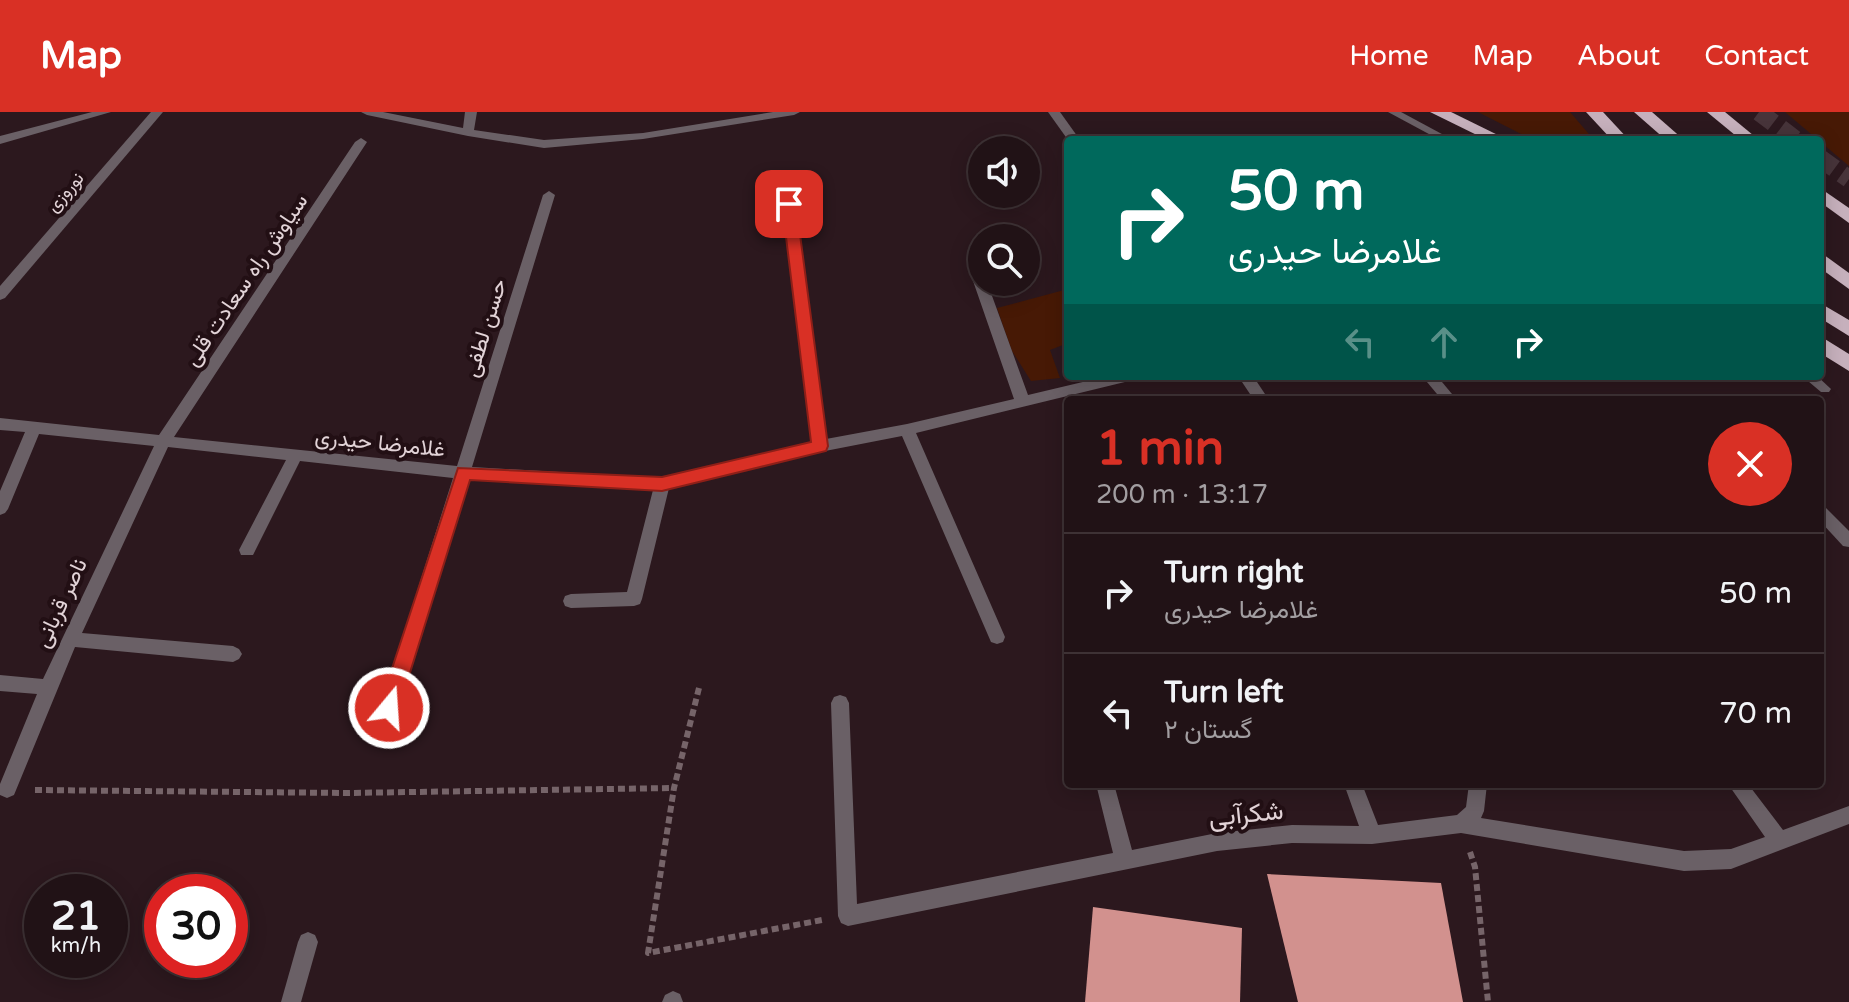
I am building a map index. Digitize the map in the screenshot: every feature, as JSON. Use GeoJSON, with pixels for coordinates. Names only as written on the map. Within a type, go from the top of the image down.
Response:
{"type":"FeatureCollection","features":[{"type":"Feature","properties":{"kind":"highway"},"geometry":{"type":"LineString","coordinates":[[1438,112],[1491,136]]}},
{"type":"Feature","properties":{"kind":"highway"},"geometry":{"type":"LineString","coordinates":[[1594,112],[1617,136]]}},
{"type":"Feature","properties":{"kind":"highway"},"geometry":{"type":"LineString","coordinates":[[1642,112],[1671,136]]}},
{"type":"Feature","properties":{"kind":"highway"},"geometry":{"type":"LineString","coordinates":[[1654,112],[1679,136]]}},
{"type":"Feature","properties":{"kind":"highway"},"geometry":{"type":"LineString","coordinates":[[1715,112],[1746,136]]}},
{"type":"Feature","properties":{"kind":"highway"},"geometry":{"type":"LineString","coordinates":[[1739,112],[1764,136]]}},
{"type":"Feature","properties":{"kind":"highway"},"geometry":{"type":"LineString","coordinates":[[1824,195],[1843,212]]}},
{"type":"Feature","properties":{"kind":"highway"},"geometry":{"type":"LineString","coordinates":[[1824,261],[1849,283]]}},
{"type":"Feature","properties":{"kind":"highway"},"geometry":{"type":"LineString","coordinates":[[1824,312],[1849,329]]}},
{"type":"Feature","properties":{"kind":"highway"},"geometry":{"type":"LineString","coordinates":[[1824,346],[1849,364]]}},
{"type":"Feature","properties":{"kind":"street"},"geometry":{"type":"LineString","coordinates":[[0,140],[105,112]]}},
{"type":"Feature","properties":{"kind":"street","name":"نوروزی"},"geometry":{"type":"LineString","coordinates":[[0,295],[157,112]]}},
{"type":"Feature","properties":{"kind":"street"},"geometry":{"type":"LineString","coordinates":[[367,112],[468,133],[544,144],[643,136],[672,126],[794,112]]}},
{"type":"Feature","properties":{"kind":"street"},"geometry":{"type":"LineString","coordinates":[[468,133],[471,112]]}},
{"type":"Feature","properties":{"kind":"street"},"geometry":{"type":"LineString","coordinates":[[1054,112],[1071,136]]}},
{"type":"Feature","properties":{"kind":"street","name":"سیاوش راه سعادت قلی"},"geometry":{"type":"LineString","coordinates":[[164,440],[361,142]]}},
{"type":"Feature","properties":{"kind":"street"},"geometry":{"type":"LineString","coordinates":[[785,174],[820,446]]}},
{"type":"Feature","properties":{"kind":"street","name":"حسن لطفی"},"geometry":{"type":"LineString","coordinates":[[389,708],[549,195]]}},
{"type":"Feature","properties":{"kind":"street"},"geometry":{"type":"LineString","coordinates":[[985,296],[1022,400]]}},
{"type":"Feature","properties":{"kind":"street","name":"غلامرضا حیدری"},"geometry":{"type":"LineString","coordinates":[[0,424],[464,473],[662,484],[820,446],[907,430],[1111,380]]}},
{"type":"Feature","properties":{"kind":"street"},"geometry":{"type":"LineString","coordinates":[[1432,380],[1446,396]]}},
{"type":"Feature","properties":{"kind":"street"},"geometry":{"type":"LineString","coordinates":[[0,509],[34,427]]}},
{"type":"Feature","properties":{"kind":"street"},"geometry":{"type":"LineString","coordinates":[[907,430],[997,637]]}},
{"type":"Feature","properties":{"kind":"street","name":"ناصر قربانی"},"geometry":{"type":"LineString","coordinates":[[7,789],[48,687],[164,440]]}},
{"type":"Feature","properties":{"kind":"street"},"geometry":{"type":"LineString","coordinates":[[247,550],[295,456]]}},
{"type":"Feature","properties":{"kind":"street"},"geometry":{"type":"LineString","coordinates":[[571,601],[634,599],[662,484]]}},
{"type":"Feature","properties":{"kind":"street"},"geometry":{"type":"LineString","coordinates":[[1824,515],[1849,541]]}},
{"type":"Feature","properties":{"kind":"street"},"geometry":{"type":"LineString","coordinates":[[70,639],[233,654]]}},
{"type":"Feature","properties":{"kind":"street"},"geometry":{"type":"LineString","coordinates":[[0,683],[48,687]]}},
{"type":"Feature","properties":{"kind":"street"},"geometry":{"type":"LineString","coordinates":[[840,703],[848,916]]}},
{"type":"Feature","properties":{"kind":"street"},"geometry":{"type":"LineString","coordinates":[[1106,788],[1125,861]]}},
{"type":"Feature","properties":{"kind":"street"},"geometry":{"type":"LineString","coordinates":[[1354,788],[1372,835]]}},
{"type":"Feature","properties":{"kind":"street"},"geometry":{"type":"LineString","coordinates":[[1461,824],[1475,811],[1478,788]]}},
{"type":"Feature","properties":{"kind":"street"},"geometry":{"type":"LineString","coordinates":[[1740,788],[1780,842]]}},
{"type":"Feature","properties":{"kind":"street","name":"شکرآبی"},"geometry":{"type":"LineString","coordinates":[[848,916],[1217,842],[1292,834],[1372,835],[1461,824],[1684,861],[1731,859],[1849,815]]}},
{"type":"Feature","properties":{"kind":"street"},"geometry":{"type":"LineString","coordinates":[[291,1002],[308,942]]}},
{"type":"Feature","properties":{"kind":"lane"},"geometry":{"type":"LineString","coordinates":[[1393,112],[1440,136]]}},
{"type":"Feature","properties":{"kind":"lane"},"geometry":{"type":"LineString","coordinates":[[1813,380],[1825,389]]}},
{"type":"Feature","properties":{"kind":"path"},"geometry":{"type":"LineString","coordinates":[[699,688],[674,788],[648,953],[848,916]]}},
{"type":"Feature","properties":{"kind":"path"},"geometry":{"type":"LineString","coordinates":[[7,789],[347,793],[674,788]]}},
{"type":"Feature","properties":{"kind":"path"},"geometry":{"type":"LineString","coordinates":[[1461,824],[1475,867],[1488,1002]]}},
{"type":"Feature","properties":{"kind":"shaded area"},"geometry":{"type":"Polygon","coordinates":[[[1478,112],[1570,112],[1591,136],[1525,136],[1478,112]]]}},
{"type":"Feature","properties":{"kind":"shaded area"},"geometry":{"type":"Polygon","coordinates":[[[1785,112],[1849,112],[1849,166],[1824,145],[1824,136],[1813,136],[1785,112]]]}},
{"type":"Feature","properties":{"kind":"shaded area"},"geometry":{"type":"Polygon","coordinates":[[[1064,290],[1064,345],[1050,350],[1060,378],[1031,381],[1012,351],[997,308],[1064,290]]]}},
{"type":"Feature","properties":{"kind":"building"},"geometry":{"type":"Polygon","coordinates":[[[1267,874],[1441,883],[1463,1002],[1298,1002],[1267,874]]]}},
{"type":"Feature","properties":{"kind":"building"},"geometry":{"type":"Polygon","coordinates":[[[1093,907],[1242,928],[1240,1002],[1085,1002],[1093,907]]]}},
{"type":"Feature","properties":{"kind":"tunnel"},"geometry":{"type":"LineString","coordinates":[[1759,112],[1791,136]]}},
{"type":"Feature","properties":{"kind":"tunnel"},"geometry":{"type":"LineString","coordinates":[[1824,161],[1849,179]]}},
{"type":"Feature","properties":{"kind":"route"},"geometry":{"type":"LineString","coordinates":[[389,708],[464,473],[662,484],[820,446],[789,204]]}}]}
